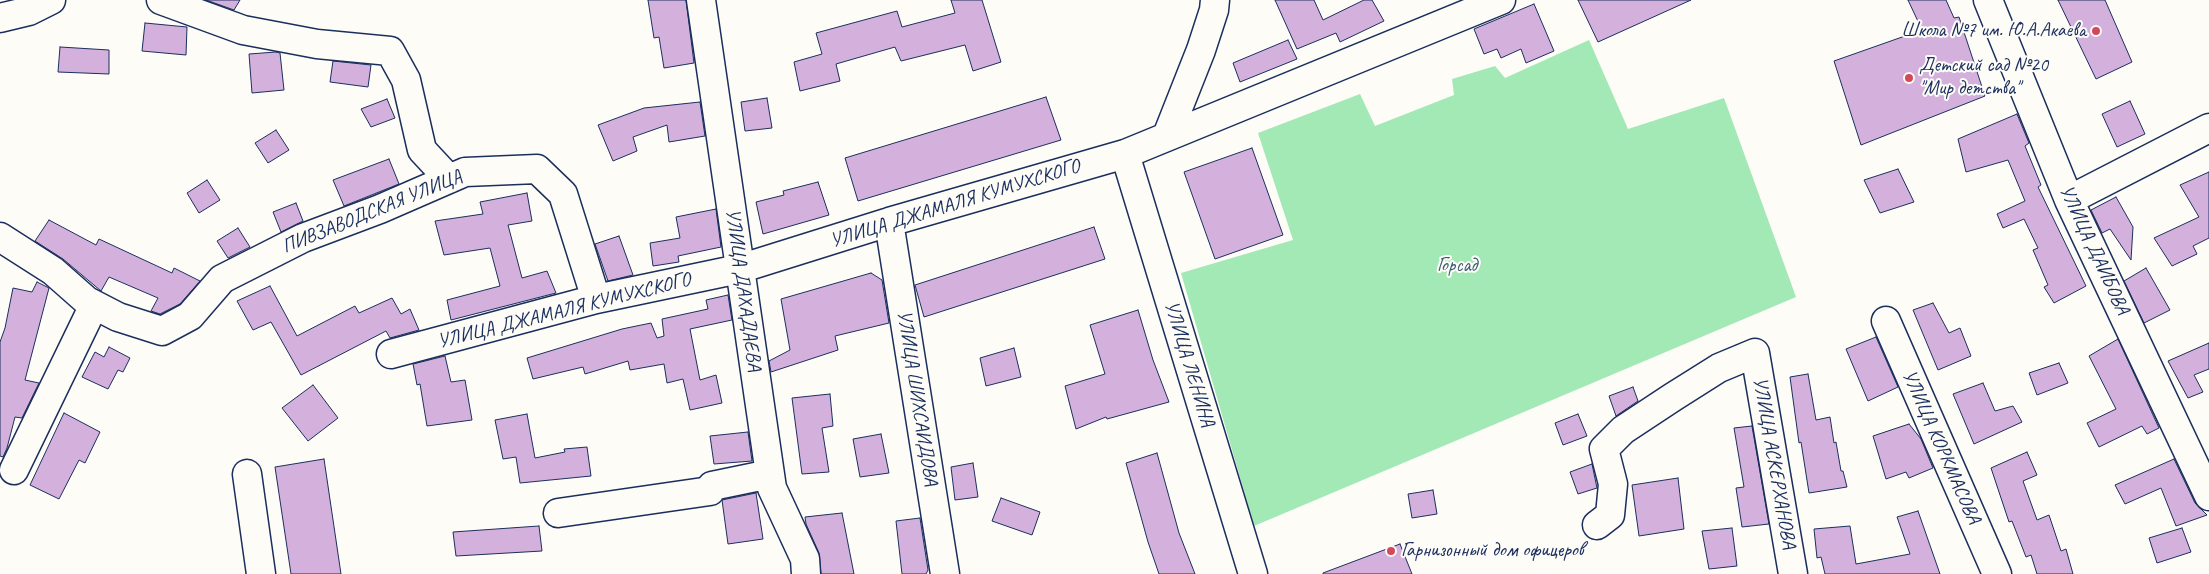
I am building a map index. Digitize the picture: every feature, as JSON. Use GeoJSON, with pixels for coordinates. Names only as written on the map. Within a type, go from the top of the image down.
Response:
{"type":"FeatureCollection","features":[{"type":"Feature","properties":{"kind":"street"},"geometry":{"type":"LineString","coordinates":[[0,18],[29,12],[50,0]]}},
{"type":"Feature","properties":{"kind":"street"},"geometry":{"type":"LineString","coordinates":[[161,0],[243,30],[318,44],[390,50],[406,80],[422,150],[449,179]]}},
{"type":"Feature","properties":{"kind":"street","name":"УЛИЦА ДАХАДАЕВА"},"geometry":{"type":"LineString","coordinates":[[701,0],[772,488],[804,559],[806,574]]}},
{"type":"Feature","properties":{"kind":"street"},"geometry":{"type":"LineString","coordinates":[[1167,136],[1201,50],[1214,10],[1215,0]]}},
{"type":"Feature","properties":{"kind":"street","name":"УЛИЦА ДЖАМАЛЯ КУМУХСКОГО"},"geometry":{"type":"LineString","coordinates":[[391,354],[596,299],[739,269],[889,222],[1125,154],[1501,0]]}},
{"type":"Feature","properties":{"kind":"street","name":"УЛИЦА ДАИБОВА"},"geometry":{"type":"LineString","coordinates":[[1988,0],[2069,200],[2209,496]]}},
{"type":"Feature","properties":{"kind":"street"},"geometry":{"type":"LineString","coordinates":[[2069,200],[2209,128]]}},
{"type":"Feature","properties":{"kind":"street","name":"УЛИЦА ЛЕНИНА"},"geometry":{"type":"LineString","coordinates":[[1125,154],[1253,574]]}},
{"type":"Feature","properties":{"kind":"street","name":"ПИВЗАВОДСКАЯ УЛИЦА"},"geometry":{"type":"LineString","coordinates":[[0,237],[53,271],[94,305],[118,318],[162,332],[190,316],[222,279],[303,238],[380,209],[465,172],[537,169],[563,194],[596,299]]}},
{"type":"Feature","properties":{"kind":"street","name":"УЛИЦА ШИХСАИДОВА"},"geometry":{"type":"LineString","coordinates":[[889,222],[945,574]]}},
{"type":"Feature","properties":{"kind":"street"},"geometry":{"type":"LineString","coordinates":[[14,470],[94,305]]}},
{"type":"Feature","properties":{"kind":"street","name":"УЛИЦА КОРКМАСОВА"},"geometry":{"type":"LineString","coordinates":[[1886,320],[1997,574]]}},
{"type":"Feature","properties":{"kind":"street","name":"УЛИЦА АСКЕРХАНОВА"},"geometry":{"type":"LineString","coordinates":[[1597,525],[1610,515],[1613,484],[1604,449],[1623,430],[1673,397],[1720,368],[1755,353],[1793,574]]}},
{"type":"Feature","properties":{"kind":"street"},"geometry":{"type":"LineString","coordinates":[[247,474],[261,574]]}},
{"type":"Feature","properties":{"kind":"street"},"geometry":{"type":"LineString","coordinates":[[558,513],[710,491],[712,486],[770,474]]}},
{"type":"Feature","properties":{"kind":"green space","name":"Горсад"},"geometry":{"type":"Polygon","coordinates":[[[1589,40],[1628,129],[1724,98],[1796,297],[1254,526],[1181,273],[1293,240],[1258,133],[1360,94],[1375,126],[1454,95],[1452,79],[1495,66],[1505,78],[1589,40]]]}},
{"type":"Feature","properties":{"kind":"building"},"geometry":{"type":"Polygon","coordinates":[[[206,0],[240,0],[234,10],[206,0]]]}},
{"type":"Feature","properties":{"kind":"building"},"geometry":{"type":"Polygon","coordinates":[[[648,0],[686,0],[694,63],[664,68],[659,37],[654,38],[648,0]]]}},
{"type":"Feature","properties":{"kind":"building"},"geometry":{"type":"Polygon","coordinates":[[[951,0],[982,0],[1001,62],[973,71],[965,45],[901,61],[895,47],[836,64],[840,81],[800,91],[794,62],[822,54],[816,33],[897,11],[902,27],[955,13],[951,0]]]}},
{"type":"Feature","properties":{"kind":"building"},"geometry":{"type":"Polygon","coordinates":[[[1275,0],[1314,0],[1323,20],[1364,0],[1372,0],[1384,21],[1340,42],[1336,33],[1297,49],[1275,0]]]}},
{"type":"Feature","properties":{"kind":"building"},"geometry":{"type":"Polygon","coordinates":[[[1578,0],[1691,0],[1598,42],[1578,0]]]}},
{"type":"Feature","properties":{"kind":"building","name":"Детский сад №20 \"Мир детства\""},"geometry":{"type":"Polygon","coordinates":[[[1908,0],[1946,0],[1954,18],[1959,17],[1985,96],[1861,145],[1834,61],[1922,30],[1908,0]]]}},
{"type":"Feature","properties":{"kind":"building","name":"Школа №7 им. Ю.А.Акаева"},"geometry":{"type":"Polygon","coordinates":[[[2058,0],[2105,0],[2132,62],[2096,79],[2058,0]]]}},
{"type":"Feature","properties":{"kind":"building"},"geometry":{"type":"Polygon","coordinates":[[[1534,4],[1554,51],[1526,63],[1521,49],[1501,58],[1497,49],[1484,54],[1474,29],[1534,4]]]}},
{"type":"Feature","properties":{"kind":"building"},"geometry":{"type":"Polygon","coordinates":[[[145,23],[187,27],[186,55],[142,51],[145,23]]]}},
{"type":"Feature","properties":{"kind":"building"},"geometry":{"type":"Polygon","coordinates":[[[1288,40],[1297,59],[1240,82],[1233,63],[1288,40]]]}},
{"type":"Feature","properties":{"kind":"building"},"geometry":{"type":"Polygon","coordinates":[[[60,47],[109,50],[109,74],[58,72],[60,47]]]}},
{"type":"Feature","properties":{"kind":"building"},"geometry":{"type":"Polygon","coordinates":[[[280,53],[284,90],[252,93],[249,54],[280,53]]]}},
{"type":"Feature","properties":{"kind":"building"},"geometry":{"type":"Polygon","coordinates":[[[333,61],[371,65],[368,87],[330,82],[333,61]]]}},
{"type":"Feature","properties":{"kind":"building"},"geometry":{"type":"Polygon","coordinates":[[[1046,97],[1061,140],[858,201],[845,158],[1046,97]]]}},
{"type":"Feature","properties":{"kind":"building"},"geometry":{"type":"Polygon","coordinates":[[[767,98],[772,128],[745,131],[741,102],[767,98]]]}},
{"type":"Feature","properties":{"kind":"building"},"geometry":{"type":"Polygon","coordinates":[[[387,99],[395,118],[371,127],[361,109],[387,99]]]}},
{"type":"Feature","properties":{"kind":"building"},"geometry":{"type":"Polygon","coordinates":[[[2130,101],[2145,134],[2117,147],[2102,114],[2130,101]]]}},
{"type":"Feature","properties":{"kind":"building"},"geometry":{"type":"Polygon","coordinates":[[[700,102],[705,136],[669,142],[667,125],[633,137],[637,151],[613,161],[598,125],[644,108],[700,102]]]}},
{"type":"Feature","properties":{"kind":"building"},"geometry":{"type":"Polygon","coordinates":[[[2017,114],[2029,143],[2025,146],[2041,185],[2038,187],[2086,286],[2054,303],[2044,287],[2048,285],[2033,250],[2038,248],[2024,219],[2003,228],[1997,214],[2025,201],[2008,160],[1966,172],[1958,139],[2017,114]]]}},
{"type":"Feature","properties":{"kind":"building"},"geometry":{"type":"Polygon","coordinates":[[[276,130],[289,150],[268,163],[255,143],[276,130]]]}},
{"type":"Feature","properties":{"kind":"building"},"geometry":{"type":"Polygon","coordinates":[[[1252,148],[1283,235],[1215,259],[1184,172],[1252,148]]]}},
{"type":"Feature","properties":{"kind":"building"},"geometry":{"type":"Polygon","coordinates":[[[389,159],[399,184],[344,206],[333,180],[389,159]]]}},
{"type":"Feature","properties":{"kind":"building"},"geometry":{"type":"Polygon","coordinates":[[[1898,169],[1914,202],[1880,213],[1864,180],[1898,169]]]}},
{"type":"Feature","properties":{"kind":"building"},"geometry":{"type":"Polygon","coordinates":[[[2209,172],[2209,238],[2193,246],[2197,254],[2172,266],[2154,238],[2199,217],[2180,185],[2209,172]]]}},
{"type":"Feature","properties":{"kind":"building"},"geometry":{"type":"Polygon","coordinates":[[[207,180],[220,200],[199,213],[187,193],[207,180]]]}},
{"type":"Feature","properties":{"kind":"building"},"geometry":{"type":"Polygon","coordinates":[[[818,182],[829,215],[763,234],[756,202],[784,195],[783,191],[818,182]]]}},
{"type":"Feature","properties":{"kind":"building"},"geometry":{"type":"Polygon","coordinates":[[[527,193],[532,221],[508,225],[522,278],[547,271],[556,293],[451,320],[447,300],[500,286],[490,248],[444,255],[435,221],[483,214],[480,202],[527,193]]]}},
{"type":"Feature","properties":{"kind":"building"},"geometry":{"type":"Polygon","coordinates":[[[2116,197],[2133,227],[2131,260],[2110,229],[2102,233],[2091,210],[2116,197]]]}},
{"type":"Feature","properties":{"kind":"building"},"geometry":{"type":"Polygon","coordinates":[[[296,203],[303,221],[281,232],[273,212],[296,203]]]}},
{"type":"Feature","properties":{"kind":"building"},"geometry":{"type":"Polygon","coordinates":[[[716,209],[721,247],[678,256],[679,262],[653,266],[650,243],[680,238],[676,217],[716,209]]]}},
{"type":"Feature","properties":{"kind":"building"},"geometry":{"type":"Polygon","coordinates":[[[49,220],[96,245],[99,239],[172,273],[174,268],[200,281],[180,304],[160,314],[151,311],[158,298],[109,277],[101,291],[63,259],[35,241],[49,220]]]}},
{"type":"Feature","properties":{"kind":"building"},"geometry":{"type":"Polygon","coordinates":[[[1094,227],[1105,259],[924,317],[915,285],[1094,227]]]}},
{"type":"Feature","properties":{"kind":"building"},"geometry":{"type":"Polygon","coordinates":[[[238,228],[250,247],[228,258],[217,241],[238,228]]]}},
{"type":"Feature","properties":{"kind":"building"},"geometry":{"type":"Polygon","coordinates":[[[619,236],[633,275],[608,281],[595,244],[619,236]]]}},
{"type":"Feature","properties":{"kind":"building"},"geometry":{"type":"Polygon","coordinates":[[[2146,268],[2170,310],[2144,323],[2124,281],[2146,268]]]}},
{"type":"Feature","properties":{"kind":"building"},"geometry":{"type":"Polygon","coordinates":[[[871,273],[882,280],[889,323],[835,336],[838,350],[771,372],[769,361],[790,350],[781,299],[871,273]]]}},
{"type":"Feature","properties":{"kind":"building"},"geometry":{"type":"Polygon","coordinates":[[[37,282],[49,288],[25,380],[39,383],[22,418],[15,417],[3,457],[0,456],[0,342],[5,328],[13,288],[32,292],[37,282]]]}},
{"type":"Feature","properties":{"kind":"building"},"geometry":{"type":"Polygon","coordinates":[[[270,286],[297,336],[355,306],[359,313],[392,298],[401,314],[410,309],[419,330],[390,338],[386,331],[301,375],[271,322],[253,330],[237,301],[270,286]]]}},
{"type":"Feature","properties":{"kind":"building"},"geometry":{"type":"Polygon","coordinates":[[[728,295],[732,320],[690,329],[700,380],[716,375],[722,403],[690,410],[683,379],[667,383],[664,364],[630,370],[628,361],[585,374],[583,367],[533,379],[527,358],[622,329],[651,323],[657,338],[664,336],[662,319],[708,309],[706,300],[728,295]]]}},
{"type":"Feature","properties":{"kind":"building"},"geometry":{"type":"Polygon","coordinates":[[[1933,303],[1949,333],[1960,328],[1971,356],[1938,370],[1913,310],[1933,303]]]}},
{"type":"Feature","properties":{"kind":"building"},"geometry":{"type":"Polygon","coordinates":[[[1138,310],[1153,360],[1169,402],[1107,419],[1106,417],[1076,429],[1065,386],[1105,374],[1090,325],[1138,310]]]}},
{"type":"Feature","properties":{"kind":"building"},"geometry":{"type":"Polygon","coordinates":[[[1876,337],[1898,387],[1868,401],[1846,349],[1876,337]]]}},
{"type":"Feature","properties":{"kind":"building"},"geometry":{"type":"Polygon","coordinates":[[[2118,339],[2159,428],[2147,434],[2142,426],[2099,447],[2087,423],[2116,409],[2089,356],[2118,339]]]}},
{"type":"Feature","properties":{"kind":"building"},"geometry":{"type":"Polygon","coordinates":[[[2209,343],[2209,369],[2194,375],[2203,392],[2188,398],[2168,361],[2209,343]]]}},
{"type":"Feature","properties":{"kind":"building"},"geometry":{"type":"Polygon","coordinates":[[[109,347],[130,358],[123,372],[118,370],[108,389],[82,377],[95,352],[104,357],[109,347]]]}},
{"type":"Feature","properties":{"kind":"building"},"geometry":{"type":"Polygon","coordinates":[[[1014,348],[1021,377],[986,386],[980,358],[1014,348]]]}},
{"type":"Feature","properties":{"kind":"building"},"geometry":{"type":"Polygon","coordinates":[[[445,356],[451,382],[465,380],[472,420],[427,426],[420,384],[417,385],[413,364],[445,356]]]}},
{"type":"Feature","properties":{"kind":"building"},"geometry":{"type":"Polygon","coordinates":[[[2059,363],[2068,383],[2037,395],[2029,373],[2059,363]]]}},
{"type":"Feature","properties":{"kind":"building"},"geometry":{"type":"Polygon","coordinates":[[[1808,374],[1816,420],[1830,417],[1834,443],[1836,442],[1841,471],[1843,471],[1847,487],[1809,493],[1801,442],[1799,443],[1790,377],[1808,374]]]}},
{"type":"Feature","properties":{"kind":"building"},"geometry":{"type":"Polygon","coordinates":[[[1983,383],[1995,411],[2013,406],[2022,422],[1974,444],[1953,394],[1983,383]]]}},
{"type":"Feature","properties":{"kind":"building"},"geometry":{"type":"Polygon","coordinates":[[[313,385],[338,418],[308,441],[282,408],[313,385]]]}},
{"type":"Feature","properties":{"kind":"building"},"geometry":{"type":"Polygon","coordinates":[[[1633,387],[1638,401],[1616,416],[1609,396],[1633,387]]]}},
{"type":"Feature","properties":{"kind":"building"},"geometry":{"type":"Polygon","coordinates":[[[830,394],[833,426],[822,428],[829,472],[802,474],[792,398],[830,394]]]}},
{"type":"Feature","properties":{"kind":"building"},"geometry":{"type":"Polygon","coordinates":[[[64,413],[100,432],[85,463],[79,460],[59,499],[30,485],[64,413]]]}},
{"type":"Feature","properties":{"kind":"building"},"geometry":{"type":"Polygon","coordinates":[[[527,414],[535,458],[565,452],[564,449],[587,447],[591,476],[520,483],[516,457],[503,459],[495,420],[527,414]]]}},
{"type":"Feature","properties":{"kind":"building"},"geometry":{"type":"Polygon","coordinates":[[[1578,414],[1587,436],[1563,445],[1555,423],[1578,414]]]}},
{"type":"Feature","properties":{"kind":"building"},"geometry":{"type":"Polygon","coordinates":[[[1909,424],[1921,439],[1933,468],[1909,478],[1906,472],[1886,479],[1873,436],[1909,424]]]}},
{"type":"Feature","properties":{"kind":"building"},"geometry":{"type":"Polygon","coordinates":[[[1752,426],[1769,524],[1742,527],[1736,488],[1744,487],[1734,428],[1752,426]]]}},
{"type":"Feature","properties":{"kind":"building"},"geometry":{"type":"Polygon","coordinates":[[[748,432],[752,461],[714,464],[710,436],[748,432]]]}},
{"type":"Feature","properties":{"kind":"building"},"geometry":{"type":"Polygon","coordinates":[[[881,434],[889,473],[860,477],[853,439],[881,434]]]}},
{"type":"Feature","properties":{"kind":"building"},"geometry":{"type":"Polygon","coordinates":[[[2027,452],[2037,475],[2023,481],[2037,520],[2049,515],[2061,551],[2066,549],[2073,574],[2037,574],[2031,555],[2026,557],[2012,521],[2009,522],[1991,468],[2027,452]]]}},
{"type":"Feature","properties":{"kind":"building"},"geometry":{"type":"Polygon","coordinates":[[[1157,453],[1179,533],[1195,574],[1159,574],[1148,542],[1126,463],[1157,453]]]}},
{"type":"Feature","properties":{"kind":"building"},"geometry":{"type":"Polygon","coordinates":[[[324,459],[341,574],[291,574],[275,467],[324,459]]]}},
{"type":"Feature","properties":{"kind":"building"},"geometry":{"type":"Polygon","coordinates":[[[2174,459],[2195,503],[2207,515],[2176,526],[2161,488],[2125,504],[2115,485],[2174,459]]]}},
{"type":"Feature","properties":{"kind":"building"},"geometry":{"type":"Polygon","coordinates":[[[973,463],[978,497],[955,500],[951,467],[973,463]]]}},
{"type":"Feature","properties":{"kind":"building"},"geometry":{"type":"Polygon","coordinates":[[[1592,464],[1597,488],[1578,494],[1570,472],[1592,464]]]}},
{"type":"Feature","properties":{"kind":"building"},"geometry":{"type":"Polygon","coordinates":[[[1678,478],[1684,529],[1639,536],[1632,485],[1678,478]]]}},
{"type":"Feature","properties":{"kind":"building"},"geometry":{"type":"Polygon","coordinates":[[[1433,490],[1437,514],[1412,518],[1408,494],[1433,490]]]}},
{"type":"Feature","properties":{"kind":"building"},"geometry":{"type":"Polygon","coordinates":[[[756,493],[763,539],[728,544],[722,500],[756,493]]]}},
{"type":"Feature","properties":{"kind":"building"},"geometry":{"type":"Polygon","coordinates":[[[1001,498],[1040,512],[1032,535],[992,521],[1001,498]]]}},
{"type":"Feature","properties":{"kind":"building"},"geometry":{"type":"Polygon","coordinates":[[[1918,511],[1940,574],[1825,574],[1821,557],[1817,558],[1814,529],[1850,526],[1856,564],[1910,554],[1897,517],[1918,511]]]}},
{"type":"Feature","properties":{"kind":"building"},"geometry":{"type":"Polygon","coordinates":[[[842,513],[854,574],[821,574],[819,553],[806,524],[805,517],[842,513]]]}},
{"type":"Feature","properties":{"kind":"building"},"geometry":{"type":"Polygon","coordinates":[[[920,518],[928,570],[926,574],[902,574],[896,521],[920,518]]]}},
{"type":"Feature","properties":{"kind":"building"},"geometry":{"type":"Polygon","coordinates":[[[539,526],[542,551],[456,556],[453,532],[539,526]]]}},
{"type":"Feature","properties":{"kind":"building"},"geometry":{"type":"Polygon","coordinates":[[[1732,528],[1737,566],[1709,569],[1702,531],[1732,528]]]}},
{"type":"Feature","properties":{"kind":"building"},"geometry":{"type":"Polygon","coordinates":[[[2182,528],[2191,552],[2157,563],[2149,538],[2182,528]]]}},
{"type":"Feature","properties":{"kind":"building","name":"Гарнизонный дом офицеров"},"geometry":{"type":"Polygon","coordinates":[[[1400,544],[1412,574],[1323,574],[1323,573],[1400,544]]]}},
{"type":"Feature","properties":{"kind":"place","name":"Школа №7 им. Ю.А.Акаева"},"geometry":{"type":"Point","coordinates":[2096,31]}},
{"type":"Feature","properties":{"kind":"place","name":"Детский сад №20 \"Мир детства\""},"geometry":{"type":"Point","coordinates":[1909,78]}},
{"type":"Feature","properties":{"kind":"place","name":"Гарнизонный дом офицеров"},"geometry":{"type":"Point","coordinates":[1391,551]}}]}
